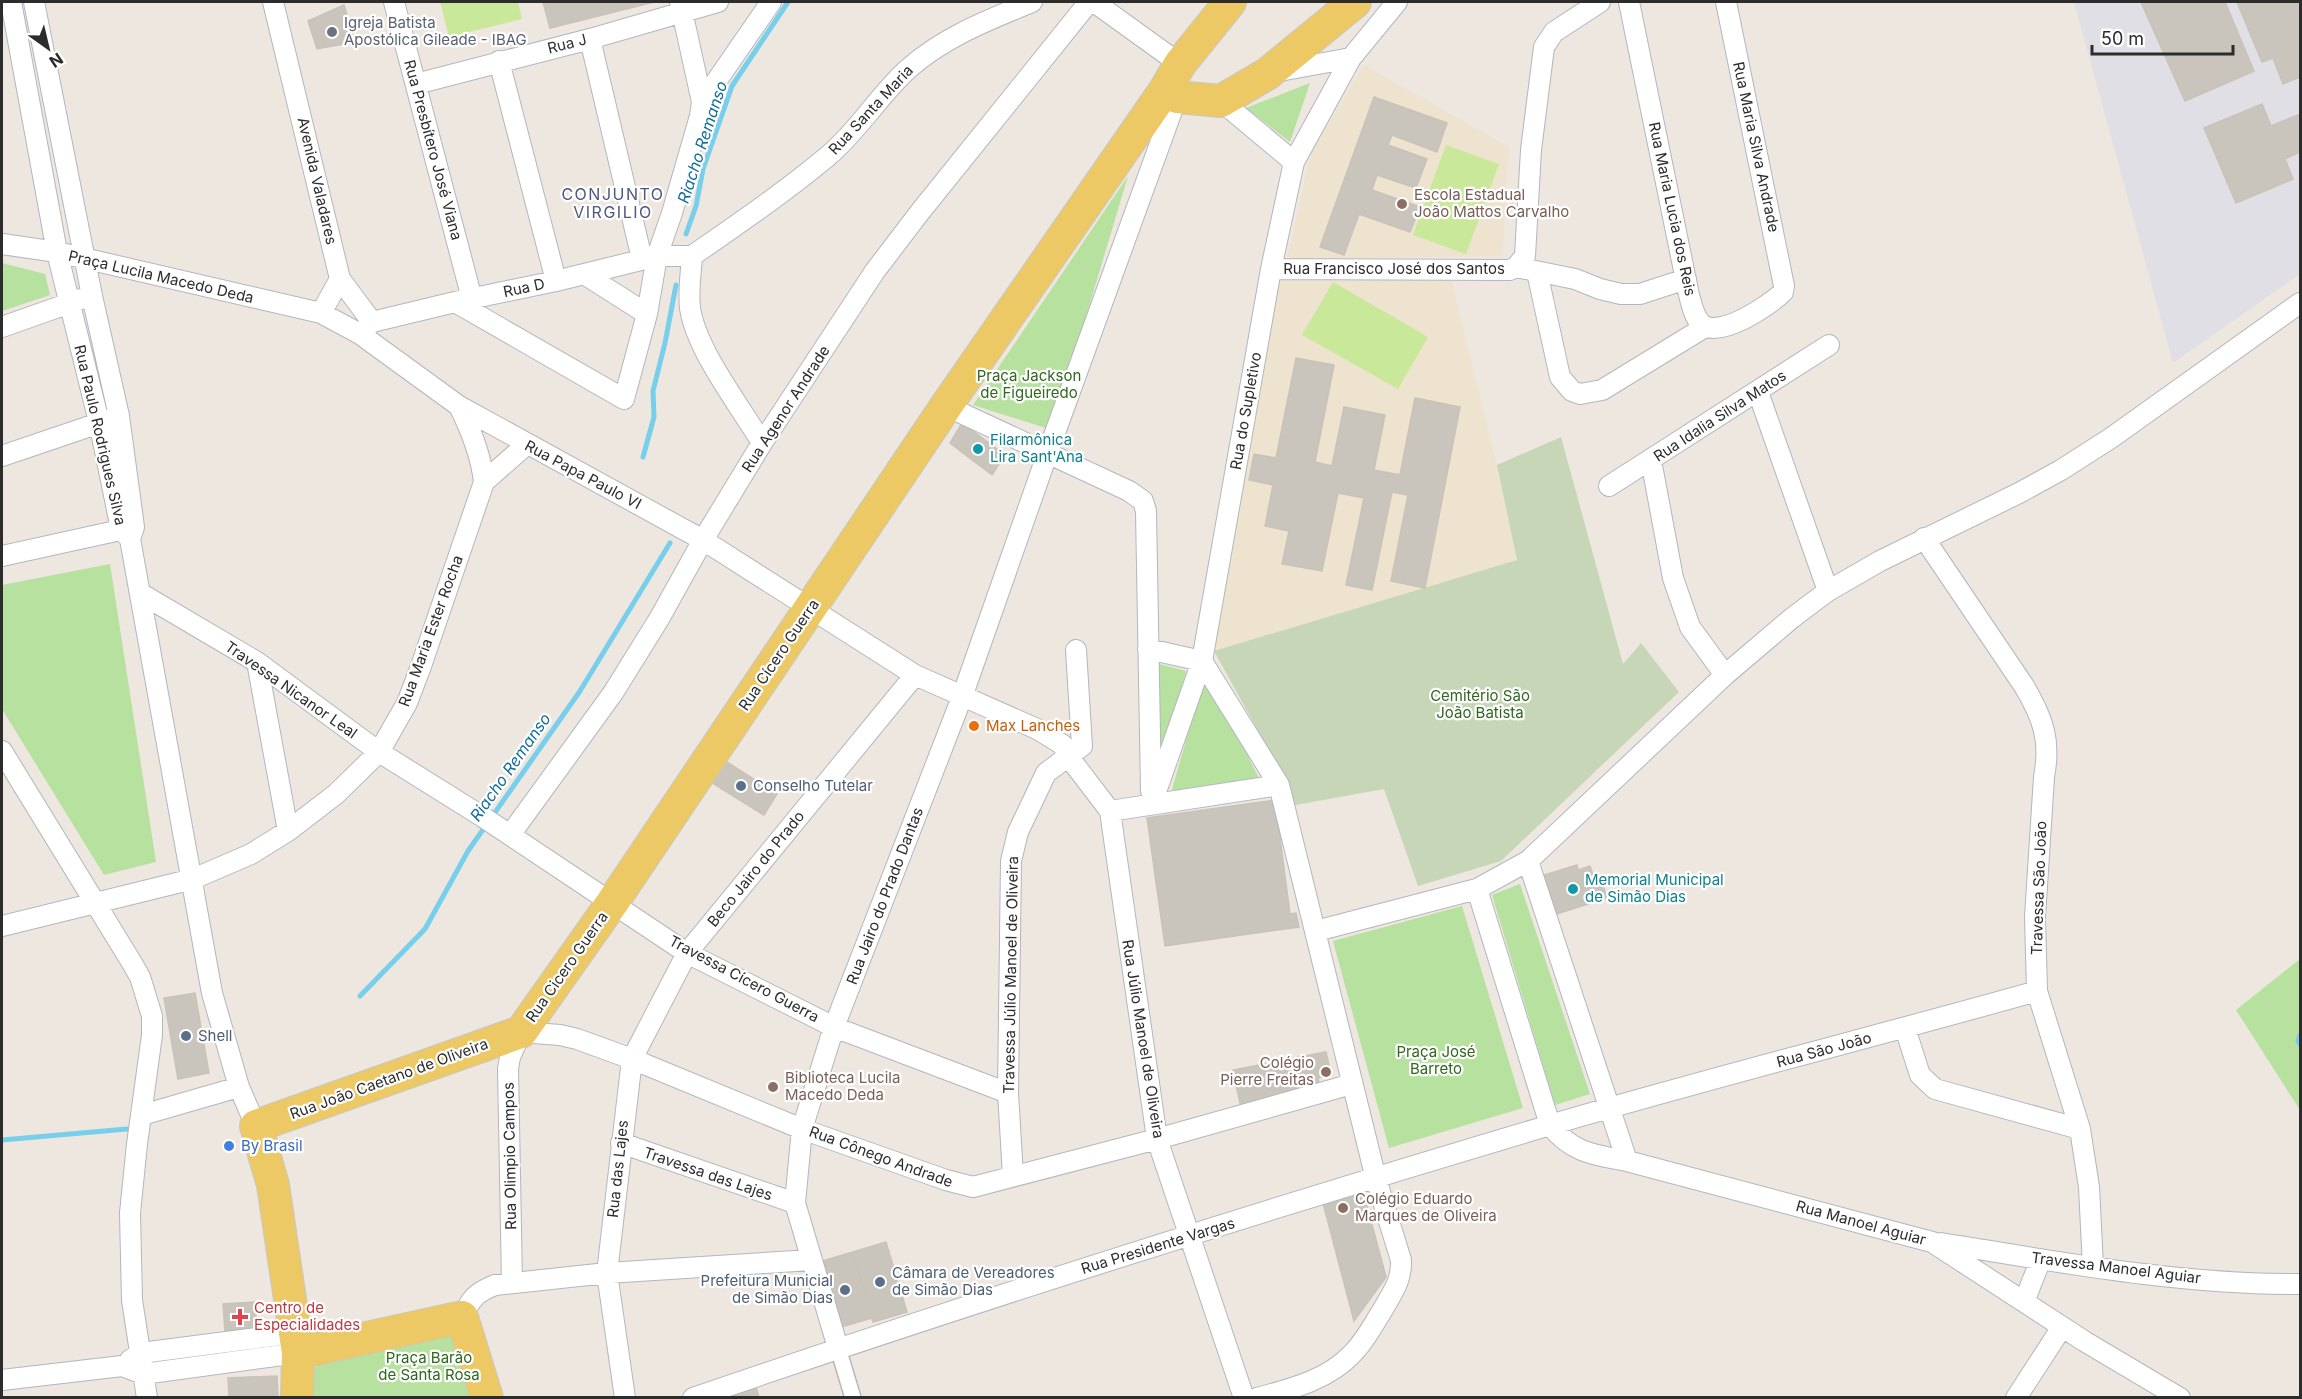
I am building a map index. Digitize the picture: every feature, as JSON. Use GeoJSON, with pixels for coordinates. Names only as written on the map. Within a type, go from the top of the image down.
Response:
{"type":"FeatureCollection","features":[{"type":"Feature","properties":{"kind":"main road"},"geometry":{"type":"LineString","coordinates":[[946,406],[1230,2]]}},
{"type":"Feature","properties":{"kind":"main road"},"geometry":{"type":"LineString","coordinates":[[1174,84],[1221,101],[1267,74],[1355,2]]}},
{"type":"Feature","properties":{"kind":"main road","name":"Rua Cícero Guerra"},"geometry":{"type":"LineString","coordinates":[[612,903],[946,406]]}},
{"type":"Feature","properties":{"kind":"main road","name":"Rua Cicero Guerra"},"geometry":{"type":"LineString","coordinates":[[521,1032],[612,903]]}},
{"type":"Feature","properties":{"kind":"main road","name":"Rua João Caetano de Oliveira"},"geometry":{"type":"LineString","coordinates":[[256,1126],[521,1032]]}},
{"type":"Feature","properties":{"kind":"main road"},"geometry":{"type":"LineString","coordinates":[[256,1126],[273,1185],[296,1343],[297,1398]]}},
{"type":"Feature","properties":{"kind":"main road"},"geometry":{"type":"LineString","coordinates":[[296,1343],[462,1317],[487,1398]]}},
{"type":"Feature","properties":{"kind":"street","name":"Rua Paulo Rodrigues Silva"},"geometry":{"type":"LineString","coordinates":[[11,2],[57,252],[128,532]]}},
{"type":"Feature","properties":{"kind":"street","name":"Rua Paulo Rodrigues Silva"},"geometry":{"type":"LineString","coordinates":[[34,2],[84,259],[119,416],[128,532]]}},
{"type":"Feature","properties":{"kind":"street","name":"Avenida Valadares"},"geometry":{"type":"LineString","coordinates":[[273,2],[340,279]]}},
{"type":"Feature","properties":{"kind":"street","name":"Rua Presbítero José Viana"},"geometry":{"type":"LineString","coordinates":[[394,2],[416,84],[463,301]]}},
{"type":"Feature","properties":{"kind":"street","name":"Rua J"},"geometry":{"type":"LineString","coordinates":[[416,84],[590,39],[681,7],[718,2]]}},
{"type":"Feature","properties":{"kind":"street"},"geometry":{"type":"LineString","coordinates":[[702,102],[771,2]]}},
{"type":"Feature","properties":{"kind":"street","name":"Rua Santa Maria"},"geometry":{"type":"LineString","coordinates":[[692,256],[829,156],[861,124],[892,84],[922,57],[961,32],[1032,2]]}},
{"type":"Feature","properties":{"kind":"street","name":"Rua Agenor Andrade"},"geometry":{"type":"LineString","coordinates":[[498,826],[612,693],[659,619],[703,540],[762,443],[875,271],[1089,2]]}},
{"type":"Feature","properties":{"kind":"street"},"geometry":{"type":"LineString","coordinates":[[1048,452],[1174,84],[1094,2]]}},
{"type":"Feature","properties":{"kind":"street","name":"Rua do Supletivo"},"geometry":{"type":"LineString","coordinates":[[1152,802],[1202,661],[1271,269],[1294,162],[1351,58],[1398,2]]}},
{"type":"Feature","properties":{"kind":"street"},"geometry":{"type":"LineString","coordinates":[[1516,267],[1525,256],[1531,150],[1544,47],[1554,32],[1600,2]]}},
{"type":"Feature","properties":{"kind":"street","name":"Rua Maria Lucia dos Reis"},"geometry":{"type":"LineString","coordinates":[[1629,2],[1686,279],[1697,319],[1705,327]]}},
{"type":"Feature","properties":{"kind":"street","name":"Rua Maria Silva Andrade"},"geometry":{"type":"LineString","coordinates":[[1705,327],[1712,329],[1741,321],[1768,305],[1783,292],[1783,280],[1726,2]]}},
{"type":"Feature","properties":{"kind":"street"},"geometry":{"type":"LineString","coordinates":[[650,257],[672,213],[702,102],[681,7]]}},
{"type":"Feature","properties":{"kind":"street"},"geometry":{"type":"LineString","coordinates":[[463,301],[624,399],[647,314],[650,257],[590,39]]}},
{"type":"Feature","properties":{"kind":"street"},"geometry":{"type":"LineString","coordinates":[[1267,74],[1351,58]]}},
{"type":"Feature","properties":{"kind":"street"},"geometry":{"type":"LineString","coordinates":[[499,61],[556,281]]}},
{"type":"Feature","properties":{"kind":"street"},"geometry":{"type":"LineString","coordinates":[[28,93],[50,83]]}},
{"type":"Feature","properties":{"kind":"street"},"geometry":{"type":"LineString","coordinates":[[1221,101],[1294,162]]}},
{"type":"Feature","properties":{"kind":"street","name":"Praça Lucila Macedo Deda"},"geometry":{"type":"LineString","coordinates":[[2,244],[57,252],[321,313]]}},
{"type":"Feature","properties":{"kind":"street"},"geometry":{"type":"LineString","coordinates":[[692,256],[689,295],[693,322],[714,365],[762,443]]}},
{"type":"Feature","properties":{"kind":"street","name":"Rua D"},"geometry":{"type":"LineString","coordinates":[[366,328],[463,301],[556,281],[650,257],[692,256]]}},
{"type":"Feature","properties":{"kind":"street","name":"Rua Francisco José dos Santos"},"geometry":{"type":"LineString","coordinates":[[1271,269],[1510,270],[1516,267],[1575,279],[1611,292],[1631,295],[1686,279]]}},
{"type":"Feature","properties":{"kind":"street"},"geometry":{"type":"LineString","coordinates":[[1537,272],[1560,377],[1572,391],[1580,394],[1602,390],[1705,327]]}},
{"type":"Feature","properties":{"kind":"street"},"geometry":{"type":"LineString","coordinates":[[584,274],[647,314]]}},
{"type":"Feature","properties":{"kind":"street"},"geometry":{"type":"LineString","coordinates":[[340,279],[321,313],[366,328]]}},
{"type":"Feature","properties":{"kind":"street"},"geometry":{"type":"LineString","coordinates":[[340,279],[366,328]]}},
{"type":"Feature","properties":{"kind":"street"},"geometry":{"type":"LineString","coordinates":[[2,327],[92,296]]}},
{"type":"Feature","properties":{"kind":"street"},"geometry":{"type":"LineString","coordinates":[[1316,931],[1477,889],[1528,861],[1725,675],[1792,618],[1828,591],[1924,538],[2019,493],[2061,470],[2111,438],[2301,303]]}},
{"type":"Feature","properties":{"kind":"street","name":"Rua Papa Paulo VI"},"geometry":{"type":"LineString","coordinates":[[366,328],[459,406],[703,540],[915,675],[962,697]]}},
{"type":"Feature","properties":{"kind":"street","name":"Rua Idalia Silva Matos"},"geometry":{"type":"LineString","coordinates":[[1609,486],[1829,345]]}},
{"type":"Feature","properties":{"kind":"street"},"geometry":{"type":"LineString","coordinates":[[1758,392],[1828,591]]}},
{"type":"Feature","properties":{"kind":"street"},"geometry":{"type":"LineString","coordinates":[[459,406],[480,459],[484,482]]}},
{"type":"Feature","properties":{"kind":"street"},"geometry":{"type":"LineString","coordinates":[[946,406],[1129,491],[1143,501],[1146,511],[1152,802]]}},
{"type":"Feature","properties":{"kind":"street"},"geometry":{"type":"LineString","coordinates":[[2,456],[119,416]]}},
{"type":"Feature","properties":{"kind":"street","name":"Rua Maria Ester Rocha"},"geometry":{"type":"LineString","coordinates":[[2,926],[193,879],[220,868],[251,854],[288,831],[359,773],[379,752],[407,703],[484,482],[527,444]]}},
{"type":"Feature","properties":{"kind":"street","name":"Rua Jairo do Prado Dantas"},"geometry":{"type":"LineString","coordinates":[[838,1348],[795,1203],[802,1129],[834,1027],[962,697],[1048,452]]}},
{"type":"Feature","properties":{"kind":"street"},"geometry":{"type":"LineString","coordinates":[[1651,460],[1673,578],[1690,627],[1725,675]]}},
{"type":"Feature","properties":{"kind":"street"},"geometry":{"type":"LineString","coordinates":[[2,556],[128,532],[212,993],[239,1087],[256,1126]]}},
{"type":"Feature","properties":{"kind":"street","name":"Travessa São João"},"geometry":{"type":"LineString","coordinates":[[1924,538],[2037,706],[2044,725],[2048,757],[2044,777],[2035,917],[2037,991],[2080,1129],[2089,1187],[2093,1267]]}},
{"type":"Feature","properties":{"kind":"street","name":"Travessa Nicanor Leal"},"geometry":{"type":"LineString","coordinates":[[140,593],[257,662],[379,752],[498,826]]}},
{"type":"Feature","properties":{"kind":"street"},"geometry":{"type":"LineString","coordinates":[[1148,649],[1202,661],[1279,784],[1376,1179],[1401,1260],[1402,1274],[1396,1287],[1354,1353],[1337,1367],[1313,1381],[1257,1398]]}},
{"type":"Feature","properties":{"kind":"street","name":"Travessa Júlio Manoel de Oliveira"},"geometry":{"type":"LineString","coordinates":[[1013,1176],[1008,1093],[1011,861],[1013,846],[1046,773],[1082,747],[1076,650]]}},
{"type":"Feature","properties":{"kind":"street"},"geometry":{"type":"LineString","coordinates":[[257,662],[288,831]]}},
{"type":"Feature","properties":{"kind":"street","name":"Beco Jairo do Prado"},"geometry":{"type":"LineString","coordinates":[[687,952],[915,675]]}},
{"type":"Feature","properties":{"kind":"street"},"geometry":{"type":"LineString","coordinates":[[962,697],[1037,729],[1063,745],[1068,756],[1110,811],[1152,802],[1279,784]]}},
{"type":"Feature","properties":{"kind":"street"},"geometry":{"type":"LineString","coordinates":[[2,751],[140,977],[152,1016],[152,1035],[132,1184],[130,1269],[132,1300],[147,1398]]}},
{"type":"Feature","properties":{"kind":"street","name":"Rua Júlio Manoel de Oliveira"},"geometry":{"type":"LineString","coordinates":[[1110,811],[1157,1139],[1245,1398]]}},
{"type":"Feature","properties":{"kind":"street","name":"Travessa Cícero Guerra"},"geometry":{"type":"LineString","coordinates":[[498,826],[687,952],[834,1027],[1008,1093]]}},
{"type":"Feature","properties":{"kind":"street"},"geometry":{"type":"LineString","coordinates":[[1528,861],[1627,1161]]}},
{"type":"Feature","properties":{"kind":"street"},"geometry":{"type":"LineString","coordinates":[[1477,889],[1550,1125]]}},
{"type":"Feature","properties":{"kind":"street","name":"Rua das Lajes"},"geometry":{"type":"LineString","coordinates":[[625,1398],[607,1273],[632,1059],[687,952]]}},
{"type":"Feature","properties":{"kind":"street","name":"Rua São João"},"geometry":{"type":"LineString","coordinates":[[1611,1108],[2037,991]]}},
{"type":"Feature","properties":{"kind":"street"},"geometry":{"type":"LineString","coordinates":[[1905,1028],[1920,1075],[1935,1089],[2080,1129]]}},
{"type":"Feature","properties":{"kind":"street","name":"Rua Cônego Andrade"},"geometry":{"type":"LineString","coordinates":[[521,1032],[560,1035],[632,1059],[802,1129],[962,1185],[973,1186],[1157,1139],[1352,1084]]}},
{"type":"Feature","properties":{"kind":"street","name":"Rua Olimpio Campos"},"geometry":{"type":"LineString","coordinates":[[512,1283],[508,1069],[510,1057],[521,1032]]}},
{"type":"Feature","properties":{"kind":"street"},"geometry":{"type":"LineString","coordinates":[[142,1115],[239,1087]]}},
{"type":"Feature","properties":{"kind":"street"},"geometry":{"type":"LineString","coordinates":[[1376,1179],[1611,1108]]}},
{"type":"Feature","properties":{"kind":"street","name":"Rua Manoel Aguiar"},"geometry":{"type":"LineString","coordinates":[[1550,1125],[1571,1147],[1590,1154],[1627,1161],[1932,1242],[2062,1327],[2180,1398]]}},
{"type":"Feature","properties":{"kind":"street","name":"Travessa das Lajes"},"geometry":{"type":"LineString","coordinates":[[621,1143],[795,1203]]}},
{"type":"Feature","properties":{"kind":"street","name":"Rua Presidente Vargas"},"geometry":{"type":"LineString","coordinates":[[693,1398],[838,1348],[1376,1179]]}},
{"type":"Feature","properties":{"kind":"street","name":"Travessa Manoel Aguiar"},"geometry":{"type":"LineString","coordinates":[[1932,1242],[2093,1267],[2233,1283],[2301,1284]]}},
{"type":"Feature","properties":{"kind":"street"},"geometry":{"type":"LineString","coordinates":[[2024,1302],[2040,1259]]}},
{"type":"Feature","properties":{"kind":"street"},"geometry":{"type":"LineString","coordinates":[[462,1317],[471,1300],[480,1291],[495,1285],[607,1273],[811,1260]]}},
{"type":"Feature","properties":{"kind":"street"},"geometry":{"type":"LineString","coordinates":[[2016,1398],[2062,1327]]}},
{"type":"Feature","properties":{"kind":"street"},"geometry":{"type":"LineString","coordinates":[[122,1366],[141,1353],[296,1343]]}},
{"type":"Feature","properties":{"kind":"street"},"geometry":{"type":"LineString","coordinates":[[2,1380],[122,1366],[143,1374],[296,1343]]}},
{"type":"Feature","properties":{"kind":"street"},"geometry":{"type":"LineString","coordinates":[[838,1348],[853,1398]]}},
{"type":"Feature","properties":{"kind":"shaded area"},"geometry":{"type":"Polygon","coordinates":[[[2074,2],[2300,2],[2300,274],[2173,363],[2074,2]]]}},
{"type":"Feature","properties":{"kind":"shaded area","name":"Escola Estadual João Mattos Carvalho"},"geometry":{"type":"Polygon","coordinates":[[[1364,65],[1509,147],[1502,256],[1287,259],[1311,152],[1364,65]]]}},
{"type":"Feature","properties":{"kind":"shaded area"},"geometry":{"type":"Polygon","coordinates":[[[1451,279],[1497,465],[1517,560],[1214,651],[1279,280],[1451,279]]]}},
{"type":"Feature","properties":{"kind":"green space"},"geometry":{"type":"Polygon","coordinates":[[[440,2],[518,2],[522,19],[449,37],[440,2]]]}},
{"type":"Feature","properties":{"kind":"green space"},"geometry":{"type":"Polygon","coordinates":[[[1310,83],[1290,142],[1246,108],[1310,83]]]}},
{"type":"Feature","properties":{"kind":"green space"},"geometry":{"type":"Polygon","coordinates":[[[1446,145],[1499,164],[1466,254],[1413,235],[1446,145]]]}},
{"type":"Feature","properties":{"kind":"green space","name":"Praça Jackson de Figueiredo"},"geometry":{"type":"Polygon","coordinates":[[[1128,176],[1052,430],[973,405],[1128,176]]]}},
{"type":"Feature","properties":{"kind":"green space"},"geometry":{"type":"Polygon","coordinates":[[[2,263],[45,274],[50,295],[2,311],[2,263]]]}},
{"type":"Feature","properties":{"kind":"green space"},"geometry":{"type":"Polygon","coordinates":[[[1333,282],[1428,337],[1398,389],[1302,335],[1333,282]]]}},
{"type":"Feature","properties":{"kind":"green space","name":"Cemitério São João Batista"},"geometry":{"type":"Polygon","coordinates":[[[1561,437],[1623,664],[1641,643],[1679,692],[1501,861],[1418,886],[1384,789],[1290,806],[1287,783],[1214,651],[1517,560],[1497,465],[1561,437]]]}},
{"type":"Feature","properties":{"kind":"green space"},"geometry":{"type":"Polygon","coordinates":[[[110,564],[156,862],[104,875],[2,709],[2,585],[110,564]]]}},
{"type":"Feature","properties":{"kind":"green space"},"geometry":{"type":"Polygon","coordinates":[[[1155,663],[1186,671],[1165,750],[1154,750],[1155,663]]]}},
{"type":"Feature","properties":{"kind":"green space"},"geometry":{"type":"Polygon","coordinates":[[[1212,686],[1259,778],[1171,793],[1201,688],[1212,686]]]}},
{"type":"Feature","properties":{"kind":"green space"},"geometry":{"type":"Polygon","coordinates":[[[1520,884],[1590,1094],[1555,1105],[1492,895],[1520,884]]]}},
{"type":"Feature","properties":{"kind":"green space","name":"Praça José Barreto"},"geometry":{"type":"Polygon","coordinates":[[[1462,906],[1523,1108],[1389,1148],[1333,941],[1462,906]]]}},
{"type":"Feature","properties":{"kind":"green space"},"geometry":{"type":"Polygon","coordinates":[[[2300,959],[2300,1110],[2236,1010],[2300,959]]]}},
{"type":"Feature","properties":{"kind":"green space","name":"Praça Barão de Santa Rosa"},"geometry":{"type":"Polygon","coordinates":[[[453,1333],[473,1398],[308,1398],[308,1375],[321,1361],[453,1333]]]}},
{"type":"Feature","properties":{"kind":"building"},"geometry":{"type":"Polygon","coordinates":[[[543,2],[654,2],[550,28],[543,2]]]}},
{"type":"Feature","properties":{"kind":"building"},"geometry":{"type":"Polygon","coordinates":[[[2141,2],[2225,2],[2254,71],[2185,101],[2141,2]]]}},
{"type":"Feature","properties":{"kind":"building"},"geometry":{"type":"Polygon","coordinates":[[[2237,2],[2300,2],[2300,77],[2283,84],[2273,58],[2262,62],[2237,2]]]}},
{"type":"Feature","properties":{"kind":"building","name":"Igreja Batista Apostólica Gileade - IBAG"},"geometry":{"type":"Polygon","coordinates":[[[344,5],[355,42],[317,49],[308,21],[344,5]]]}},
{"type":"Feature","properties":{"kind":"building"},"geometry":{"type":"Polygon","coordinates":[[[1374,97],[1447,123],[1437,152],[1392,135],[1388,145],[1427,159],[1416,188],[1377,175],[1372,190],[1420,207],[1410,232],[1359,214],[1344,255],[1320,247],[1374,97]]]}},
{"type":"Feature","properties":{"kind":"building"},"geometry":{"type":"Polygon","coordinates":[[[2262,104],[2271,126],[2300,114],[2300,152],[2285,159],[2293,179],[2236,203],[2204,128],[2262,104]]]}},
{"type":"Feature","properties":{"kind":"building"},"geometry":{"type":"Polygon","coordinates":[[[1296,358],[1334,365],[1315,462],[1332,466],[1344,407],[1385,415],[1374,470],[1400,475],[1415,398],[1460,407],[1425,588],[1391,581],[1408,495],[1392,492],[1372,590],[1346,585],[1364,498],[1338,493],[1322,571],[1282,564],[1289,531],[1265,526],[1273,485],[1249,480],[1254,454],[1276,458],[1296,358]]]}},
{"type":"Feature","properties":{"kind":"building","name":"Filarmônica Lira Sant'Ana"},"geometry":{"type":"Polygon","coordinates":[[[962,423],[1005,455],[992,475],[950,443],[962,423]]]}},
{"type":"Feature","properties":{"kind":"building","name":"Conselho Tutelar"},"geometry":{"type":"Polygon","coordinates":[[[719,757],[777,794],[764,815],[706,779],[719,757]]]}},
{"type":"Feature","properties":{"kind":"building"},"geometry":{"type":"Polygon","coordinates":[[[1275,800],[1290,914],[1296,913],[1299,927],[1165,946],[1147,818],[1275,800]]]}},
{"type":"Feature","properties":{"kind":"building","name":"Memorial Municipal de Simão Dias"},"geometry":{"type":"Polygon","coordinates":[[[1577,865],[1578,870],[1590,866],[1595,881],[1601,879],[1607,898],[1550,916],[1538,877],[1577,865]]]}},
{"type":"Feature","properties":{"kind":"building","name":"Shell"},"geometry":{"type":"Polygon","coordinates":[[[195,993],[209,1073],[178,1079],[164,998],[195,993]]]}},
{"type":"Feature","properties":{"kind":"building"},"geometry":{"type":"Polygon","coordinates":[[[1326,1052],[1331,1075],[1318,1078],[1319,1083],[1241,1108],[1233,1070],[1326,1052]]]}},
{"type":"Feature","properties":{"kind":"building"},"geometry":{"type":"Polygon","coordinates":[[[1363,1191],[1386,1277],[1354,1321],[1323,1203],[1363,1191]]]}},
{"type":"Feature","properties":{"kind":"building","name":"Câmara de Vereadores de Simão Dias"},"geometry":{"type":"Polygon","coordinates":[[[886,1242],[907,1312],[873,1322],[853,1252],[886,1242]]]}},
{"type":"Feature","properties":{"kind":"building","name":"Prefeitura Municial de Simão Dias"},"geometry":{"type":"Polygon","coordinates":[[[853,1252],[872,1318],[838,1328],[819,1262],[853,1252]]]}},
{"type":"Feature","properties":{"kind":"building","name":"Centro de Especialidades"},"geometry":{"type":"Polygon","coordinates":[[[255,1302],[257,1330],[225,1332],[223,1304],[255,1302]]]}},
{"type":"Feature","properties":{"kind":"building"},"geometry":{"type":"Polygon","coordinates":[[[277,1376],[278,1398],[229,1398],[228,1378],[277,1376]]]}},
{"type":"Feature","properties":{"kind":"building"},"geometry":{"type":"Polygon","coordinates":[[[755,1383],[759,1398],[733,1398],[731,1391],[755,1383]]]}},
{"type":"Feature","properties":{"kind":"waterway","name":"Riacho Remanso"},"geometry":{"type":"LineString","coordinates":[[686,234],[696,206],[703,169],[732,86],[788,2]]}},
{"type":"Feature","properties":{"kind":"waterway","name":"Riacho Remanso"},"geometry":{"type":"LineString","coordinates":[[643,457],[654,417],[653,391],[676,285]]}},
{"type":"Feature","properties":{"kind":"waterway","name":"Riacho Remanso"},"geometry":{"type":"LineString","coordinates":[[360,996],[425,929],[468,851],[580,691],[670,543]]}},
{"type":"Feature","properties":{"kind":"waterway"},"geometry":{"type":"LineString","coordinates":[[2300,1035],[2298,1041],[2300,1044]]}},
{"type":"Feature","properties":{"kind":"waterway","name":"Riacho Remanso"},"geometry":{"type":"LineString","coordinates":[[2,1140],[127,1129]]}},
{"type":"Feature","properties":{"kind":"place","name":"Igreja Batista Apostólica Gileade - IBAG"},"geometry":{"type":"Point","coordinates":[332,32]}},
{"type":"Feature","properties":{"kind":"place","name":"Escola Estadual João Mattos Carvalho"},"geometry":{"type":"Point","coordinates":[1402,204]}},
{"type":"Feature","properties":{"kind":"place","name":"Filarmônica Lira Sant'Ana"},"geometry":{"type":"Point","coordinates":[978,449]}},
{"type":"Feature","properties":{"kind":"place","name":"Max Lanches"},"geometry":{"type":"Point","coordinates":[974,726]}},
{"type":"Feature","properties":{"kind":"place","name":"Conselho Tutelar"},"geometry":{"type":"Point","coordinates":[741,786]}},
{"type":"Feature","properties":{"kind":"place","name":"Memorial Municipal de Simão Dias"},"geometry":{"type":"Point","coordinates":[1573,889]}},
{"type":"Feature","properties":{"kind":"place","name":"Shell"},"geometry":{"type":"Point","coordinates":[186,1036]}},
{"type":"Feature","properties":{"kind":"place","name":"Colégio Pierre Freitas"},"geometry":{"type":"Point","coordinates":[1326,1072]}},
{"type":"Feature","properties":{"kind":"place","name":"Biblioteca Lucila Macedo Deda"},"geometry":{"type":"Point","coordinates":[773,1087]}},
{"type":"Feature","properties":{"kind":"place","name":"By Brasil"},"geometry":{"type":"Point","coordinates":[229,1146]}},
{"type":"Feature","properties":{"kind":"place","name":"Colégio Eduardo Marques de Oliveira"},"geometry":{"type":"Point","coordinates":[1343,1208]}},
{"type":"Feature","properties":{"kind":"place","name":"Câmara de Vereadores de Simão Dias"},"geometry":{"type":"Point","coordinates":[880,1282]}},
{"type":"Feature","properties":{"kind":"place","name":"Prefeitura Municial de Simão Dias"},"geometry":{"type":"Point","coordinates":[845,1290]}},
{"type":"Feature","properties":{"kind":"place","name":"Centro de Especialidades"},"geometry":{"type":"Point","coordinates":[240,1317]}},
{"type":"Feature","properties":{"kind":"district","name":"CONJUNTO VIRGILIO"},"geometry":{"type":"Point","coordinates":[613,203]}}]}
